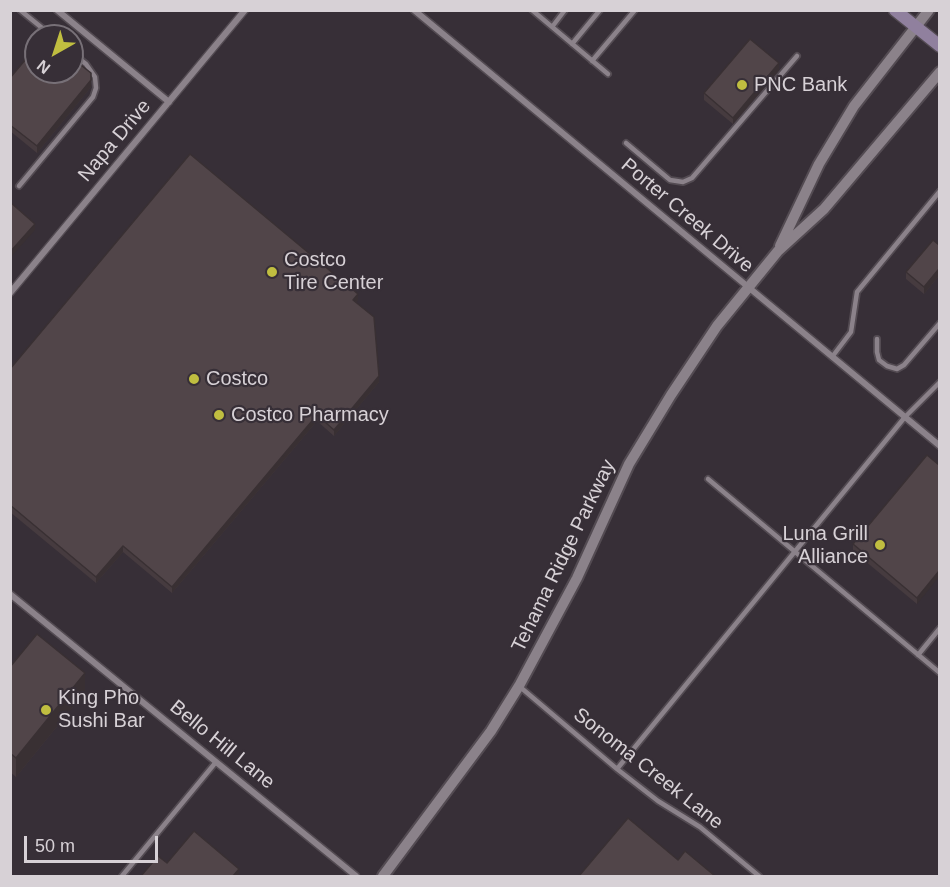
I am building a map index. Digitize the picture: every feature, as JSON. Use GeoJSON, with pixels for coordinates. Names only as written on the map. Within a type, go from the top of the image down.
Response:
{"type":"FeatureCollection","features":[{"type":"Feature","properties":{"kind":"main road"},"geometry":{"type":"LineString","coordinates":[[895,10],[939,46]]}},
{"type":"Feature","properties":{"kind":"street"},"geometry":{"type":"LineString","coordinates":[[57,10],[169,102]]}},
{"type":"Feature","properties":{"kind":"street","name":"Napa Drive"},"geometry":{"type":"LineString","coordinates":[[10,293],[244,10]]}},
{"type":"Feature","properties":{"kind":"street","name":"Porter Creek Drive"},"geometry":{"type":"LineString","coordinates":[[414,10],[939,446]]}},
{"type":"Feature","properties":{"kind":"street","name":"Tehama Ridge Parkway"},"geometry":{"type":"LineString","coordinates":[[778,251],[819,164],[848,116],[929,10]]}},
{"type":"Feature","properties":{"kind":"street","name":"Tehama Ridge Parkway"},"geometry":{"type":"LineString","coordinates":[[383,876],[491,731],[519,686],[577,578],[629,464],[670,395],[717,326],[778,251],[824,209],[939,72]]}},
{"type":"Feature","properties":{"kind":"street","name":"Bello Hill Lane"},"geometry":{"type":"LineString","coordinates":[[10,594],[356,876]]}},
{"type":"Feature","properties":{"kind":"lane"},"geometry":{"type":"LineString","coordinates":[[20,10],[37,24]]}},
{"type":"Feature","properties":{"kind":"lane"},"geometry":{"type":"LineString","coordinates":[[532,10],[608,74]]}},
{"type":"Feature","properties":{"kind":"lane"},"geometry":{"type":"LineString","coordinates":[[552,27],[566,10]]}},
{"type":"Feature","properties":{"kind":"lane"},"geometry":{"type":"LineString","coordinates":[[572,44],[600,10]]}},
{"type":"Feature","properties":{"kind":"lane"},"geometry":{"type":"LineString","coordinates":[[592,62],[635,10]]}},
{"type":"Feature","properties":{"kind":"lane"},"geometry":{"type":"LineString","coordinates":[[626,144],[670,180],[683,182],[692,178],[796,56]]}},
{"type":"Feature","properties":{"kind":"lane"},"geometry":{"type":"LineString","coordinates":[[19,186],[93,97],[96,88],[95,77],[84,62]]}},
{"type":"Feature","properties":{"kind":"lane"},"geometry":{"type":"LineString","coordinates":[[832,357],[851,332],[857,292],[939,191]]}},
{"type":"Feature","properties":{"kind":"lane"},"geometry":{"type":"LineString","coordinates":[[877,339],[879,360],[897,369],[904,365],[939,323]]}},
{"type":"Feature","properties":{"kind":"lane"},"geometry":{"type":"LineString","coordinates":[[617,769],[905,417],[938,386]]}},
{"type":"Feature","properties":{"kind":"lane"},"geometry":{"type":"LineString","coordinates":[[708,479],[939,672]]}},
{"type":"Feature","properties":{"kind":"lane"},"geometry":{"type":"LineString","coordinates":[[918,655],[939,628]]}},
{"type":"Feature","properties":{"kind":"lane","name":"Sonoma Creek Lane"},"geometry":{"type":"LineString","coordinates":[[519,686],[617,769],[658,801],[700,827],[759,876]]}},
{"type":"Feature","properties":{"kind":"lane"},"geometry":{"type":"LineString","coordinates":[[122,876],[216,762]]}},
{"type":"Feature","properties":{"kind":"building","name":"PNC Bank"},"geometry":{"type":"Polygon","coordinates":[[[750,39],[779,63],[733,118],[704,93],[750,39]]]}},
{"type":"Feature","properties":{"kind":"building"},"geometry":{"type":"Polygon","coordinates":[[[24,61],[24,84],[84,84],[84,67],[91,73],[91,80],[37,146],[10,125],[10,78],[24,61]]]}},
{"type":"Feature","properties":{"kind":"building","name":"Costco"},"geometry":{"type":"Polygon","coordinates":[[[190,154],[358,294],[353,300],[374,317],[379,376],[334,430],[317,415],[172,587],[123,546],[96,577],[10,505],[10,369],[190,154]]]}},
{"type":"Feature","properties":{"kind":"building"},"geometry":{"type":"Polygon","coordinates":[[[10,202],[35,224],[10,252],[10,202]]]}},
{"type":"Feature","properties":{"kind":"building"},"geometry":{"type":"Polygon","coordinates":[[[933,240],[939,245],[939,272],[938,270],[924,287],[906,272],[933,240]]]}},
{"type":"Feature","properties":{"kind":"building"},"geometry":{"type":"Polygon","coordinates":[[[927,455],[939,465],[939,571],[917,598],[853,544],[927,455]]]}},
{"type":"Feature","properties":{"kind":"building"},"geometry":{"type":"Polygon","coordinates":[[[37,634],[85,673],[16,758],[10,753],[10,667],[37,634]]]}},
{"type":"Feature","properties":{"kind":"building"},"geometry":{"type":"Polygon","coordinates":[[[628,818],[678,860],[685,851],[715,876],[579,876],[628,818]]]}},
{"type":"Feature","properties":{"kind":"building"},"geometry":{"type":"Polygon","coordinates":[[[194,831],[239,869],[233,876],[141,876],[158,856],[167,863],[194,831]]]}},
{"type":"Feature","properties":{"kind":"place","name":"PNC Bank"},"geometry":{"type":"Point","coordinates":[742,85]}},
{"type":"Feature","properties":{"kind":"place","name":"Costco Tire Center"},"geometry":{"type":"Point","coordinates":[272,272]}},
{"type":"Feature","properties":{"kind":"place","name":"Costco"},"geometry":{"type":"Point","coordinates":[194,379]}},
{"type":"Feature","properties":{"kind":"place","name":"Costco Pharmacy"},"geometry":{"type":"Point","coordinates":[219,415]}},
{"type":"Feature","properties":{"kind":"place","name":"Luna Grill Alliance"},"geometry":{"type":"Point","coordinates":[880,545]}},
{"type":"Feature","properties":{"kind":"place","name":"King Pho Sushi Bar"},"geometry":{"type":"Point","coordinates":[46,710]}}]}
